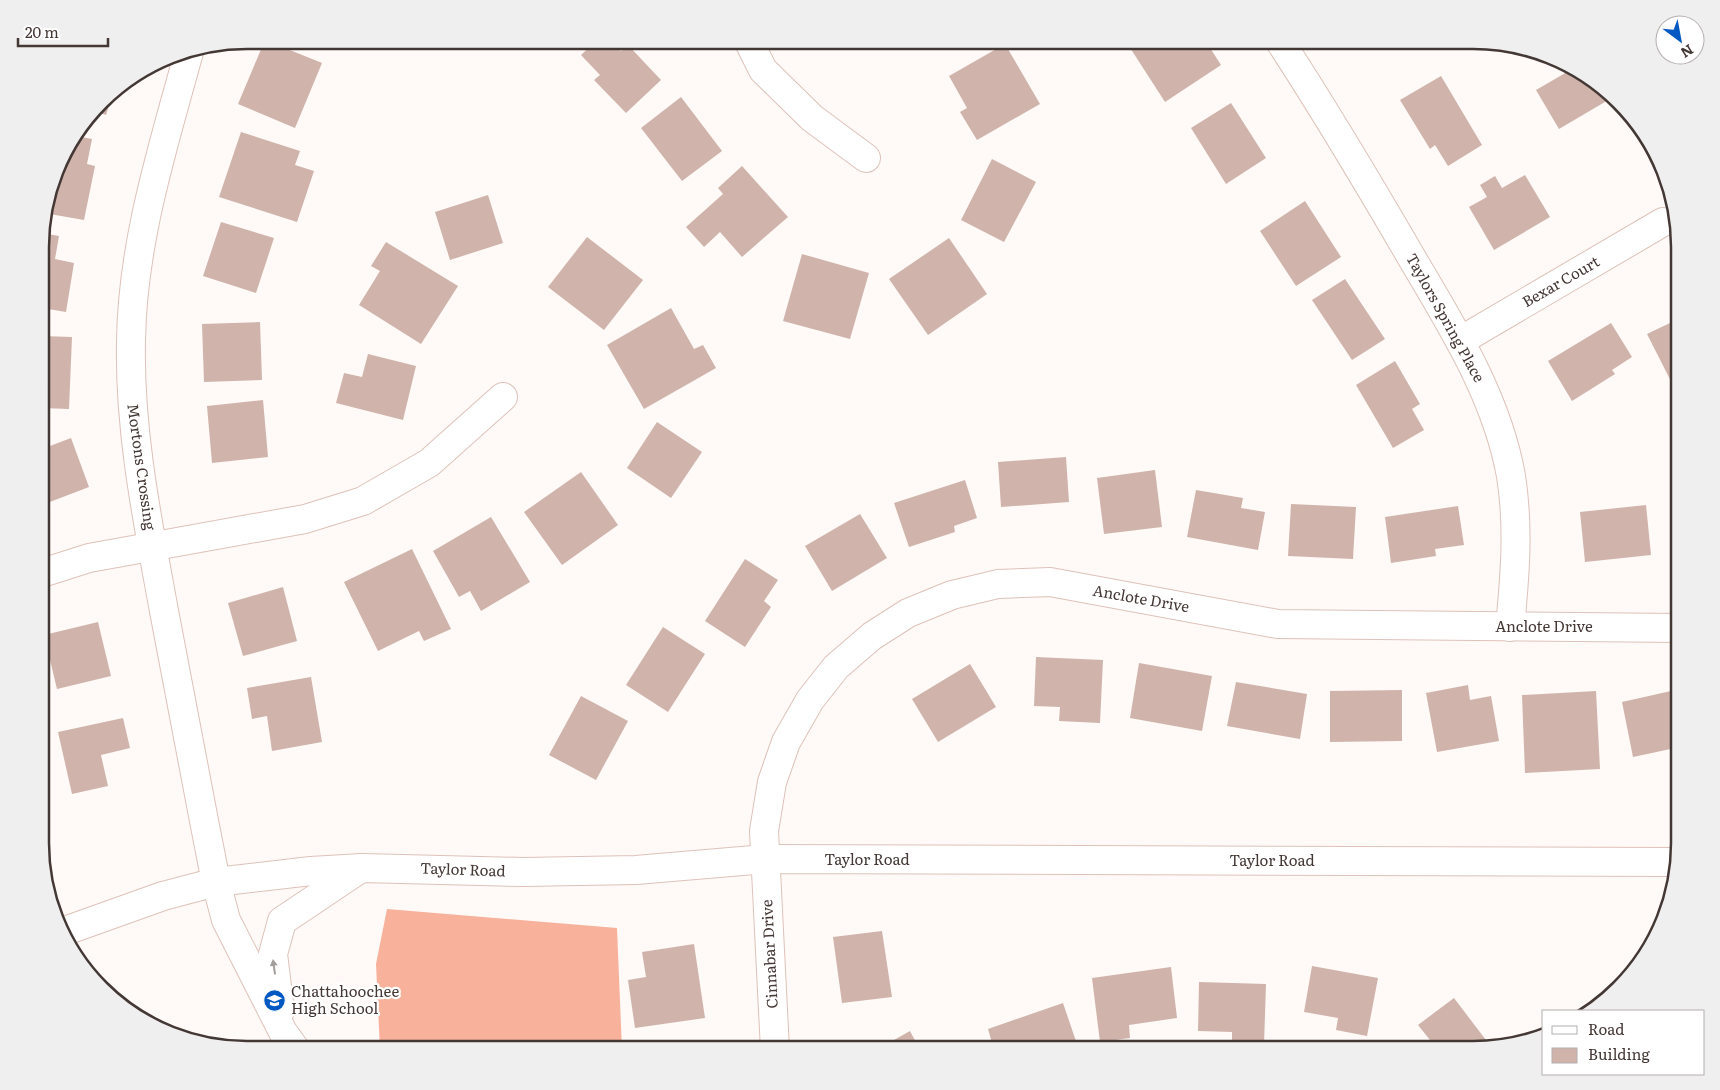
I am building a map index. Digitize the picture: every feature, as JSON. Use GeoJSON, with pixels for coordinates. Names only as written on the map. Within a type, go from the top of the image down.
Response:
{"type":"FeatureCollection","features":[{"type":"Feature","properties":{"kind":"street"},"geometry":{"type":"LineString","coordinates":[[752,49],[763,70],[812,118],[866,158]]}},
{"type":"Feature","properties":{"kind":"street","name":"Taylors Spring Place"},"geometry":{"type":"LineString","coordinates":[[1285,49],[1338,132],[1460,341],[1492,406],[1511,476],[1517,555],[1510,627]]}},
{"type":"Feature","properties":{"kind":"street","name":"Mortons Crossing"},"geometry":{"type":"LineString","coordinates":[[187,58],[151,191],[135,279],[130,342],[132,404],[152,546],[216,882],[226,920],[289,1041]]}},
{"type":"Feature","properties":{"kind":"street","name":"Bexar Court"},"geometry":{"type":"LineString","coordinates":[[1460,341],[1663,222]]}},
{"type":"Feature","properties":{"kind":"street"},"geometry":{"type":"LineString","coordinates":[[49,571],[89,558],[305,519],[363,501],[429,463],[503,397]]}},
{"type":"Feature","properties":{"kind":"street","name":"Anclote Drive"},"geometry":{"type":"LineString","coordinates":[[766,859],[764,831],[772,782],[786,742],[810,700],[836,667],[872,636],[908,613],[952,595],[998,584],[1050,582],[1278,624],[1671,628]]}},
{"type":"Feature","properties":{"kind":"street","name":"Taylor Road"},"geometry":{"type":"LineString","coordinates":[[68,930],[163,896],[216,882],[362,868],[523,872],[636,870],[766,859],[1671,862]]}},
{"type":"Feature","properties":{"kind":"street","name":"Cinnabar Drive"},"geometry":{"type":"LineString","coordinates":[[766,859],[775,1041]]}},
{"type":"Feature","properties":{"kind":"street"},"geometry":{"type":"LineString","coordinates":[[289,1041],[273,954],[282,922],[362,868]]}},
{"type":"Feature","properties":{"kind":"shaded area"},"geometry":{"type":"Polygon","coordinates":[[[387,909],[617,928],[622,1041],[380,1041],[376,964],[387,909]]]}},
{"type":"Feature","properties":{"kind":"building"},"geometry":{"type":"Polygon","coordinates":[[[261,49],[287,49],[322,63],[295,128],[238,104],[261,49]]]}},
{"type":"Feature","properties":{"kind":"building"},"geometry":{"type":"Polygon","coordinates":[[[587,49],[619,49],[621,51],[623,49],[632,49],[661,80],[626,113],[594,80],[600,75],[581,55],[587,49]]]}},
{"type":"Feature","properties":{"kind":"building"},"geometry":{"type":"Polygon","coordinates":[[[996,49],[1008,49],[1040,104],[977,140],[960,112],[967,108],[949,76],[996,49]]]}},
{"type":"Feature","properties":{"kind":"building"},"geometry":{"type":"Polygon","coordinates":[[[1131,49],[1211,49],[1221,65],[1165,102],[1131,49]]]}},
{"type":"Feature","properties":{"kind":"building"},"geometry":{"type":"Polygon","coordinates":[[[1567,72],[1607,101],[1559,129],[1536,90],[1567,72]]]}},
{"type":"Feature","properties":{"kind":"building"},"geometry":{"type":"Polygon","coordinates":[[[1441,76],[1482,145],[1448,166],[1435,145],[1430,149],[1400,100],[1441,76]]]}},
{"type":"Feature","properties":{"kind":"building"},"geometry":{"type":"Polygon","coordinates":[[[681,97],[722,151],[682,181],[641,128],[681,97]]]}},
{"type":"Feature","properties":{"kind":"building"},"geometry":{"type":"Polygon","coordinates":[[[1231,103],[1266,158],[1226,184],[1191,128],[1231,103]]]}},
{"type":"Feature","properties":{"kind":"building"},"geometry":{"type":"Polygon","coordinates":[[[109,105],[106,115],[101,113],[109,105]]]}},
{"type":"Feature","properties":{"kind":"building"},"geometry":{"type":"Polygon","coordinates":[[[241,132],[300,151],[295,165],[314,171],[297,222],[219,197],[241,132]]]}},
{"type":"Feature","properties":{"kind":"building"},"geometry":{"type":"Polygon","coordinates":[[[82,137],[92,139],[87,164],[95,166],[84,220],[52,214],[59,183],[69,159],[82,137]]]}},
{"type":"Feature","properties":{"kind":"building"},"geometry":{"type":"Polygon","coordinates":[[[992,159],[1036,182],[1004,242],[961,220],[992,159]]]}},
{"type":"Feature","properties":{"kind":"building"},"geometry":{"type":"Polygon","coordinates":[[[742,166],[788,217],[742,257],[720,232],[704,247],[686,227],[723,194],[718,188],[742,166]]]}},
{"type":"Feature","properties":{"kind":"building"},"geometry":{"type":"Polygon","coordinates":[[[1525,175],[1550,217],[1494,250],[1469,207],[1487,197],[1480,185],[1495,176],[1502,188],[1525,175]]]}},
{"type":"Feature","properties":{"kind":"building"},"geometry":{"type":"Polygon","coordinates":[[[488,195],[503,243],[450,260],[435,212],[488,195]]]}},
{"type":"Feature","properties":{"kind":"building"},"geometry":{"type":"Polygon","coordinates":[[[1305,201],[1341,257],[1296,286],[1260,231],[1305,201]]]}},
{"type":"Feature","properties":{"kind":"building"},"geometry":{"type":"Polygon","coordinates":[[[221,222],[274,238],[256,293],[203,276],[221,222]]]}},
{"type":"Feature","properties":{"kind":"building"},"geometry":{"type":"Polygon","coordinates":[[[49,234],[59,236],[55,259],[74,263],[66,312],[49,309],[49,234]]]}},
{"type":"Feature","properties":{"kind":"building"},"geometry":{"type":"Polygon","coordinates":[[[587,237],[643,280],[604,330],[548,287],[587,237]]]}},
{"type":"Feature","properties":{"kind":"building"},"geometry":{"type":"Polygon","coordinates":[[[949,238],[987,294],[928,335],[889,279],[949,238]]]}},
{"type":"Feature","properties":{"kind":"building"},"geometry":{"type":"Polygon","coordinates":[[[386,242],[458,286],[421,344],[359,305],[380,271],[371,266],[386,242]]]}},
{"type":"Feature","properties":{"kind":"building"},"geometry":{"type":"Polygon","coordinates":[[[802,254],[869,273],[850,339],[783,321],[802,254]]]}},
{"type":"Feature","properties":{"kind":"building"},"geometry":{"type":"Polygon","coordinates":[[[1345,279],[1385,339],[1352,360],[1312,300],[1345,279]]]}},
{"type":"Feature","properties":{"kind":"building"},"geometry":{"type":"Polygon","coordinates":[[[671,308],[694,349],[703,345],[716,368],[644,409],[607,345],[671,308]]]}},
{"type":"Feature","properties":{"kind":"building"},"geometry":{"type":"Polygon","coordinates":[[[260,322],[262,380],[204,382],[202,324],[260,322]]]}},
{"type":"Feature","properties":{"kind":"building"},"geometry":{"type":"Polygon","coordinates":[[[1671,322],[1671,381],[1647,334],[1671,322]]]}},
{"type":"Feature","properties":{"kind":"building"},"geometry":{"type":"Polygon","coordinates":[[[1611,323],[1632,357],[1612,370],[1615,374],[1572,401],[1548,361],[1611,323]]]}},
{"type":"Feature","properties":{"kind":"building"},"geometry":{"type":"Polygon","coordinates":[[[49,336],[72,337],[69,409],[49,408],[49,336]]]}},
{"type":"Feature","properties":{"kind":"building"},"geometry":{"type":"Polygon","coordinates":[[[368,354],[416,366],[403,420],[336,403],[344,373],[362,377],[368,354]]]}},
{"type":"Feature","properties":{"kind":"building"},"geometry":{"type":"Polygon","coordinates":[[[1395,361],[1420,404],[1412,409],[1424,430],[1393,448],[1356,385],[1395,361]]]}},
{"type":"Feature","properties":{"kind":"building"},"geometry":{"type":"Polygon","coordinates":[[[263,400],[268,457],[212,463],[207,406],[263,400]]]}},
{"type":"Feature","properties":{"kind":"building"},"geometry":{"type":"Polygon","coordinates":[[[657,422],[702,452],[671,498],[627,468],[657,422]]]}},
{"type":"Feature","properties":{"kind":"building"},"geometry":{"type":"Polygon","coordinates":[[[71,438],[89,487],[49,502],[49,446],[71,438]]]}},
{"type":"Feature","properties":{"kind":"building"},"geometry":{"type":"Polygon","coordinates":[[[1066,457],[1069,502],[1001,507],[998,462],[1066,457]]]}},
{"type":"Feature","properties":{"kind":"building"},"geometry":{"type":"Polygon","coordinates":[[[1155,470],[1162,527],[1104,534],[1097,478],[1155,470]]]}},
{"type":"Feature","properties":{"kind":"building"},"geometry":{"type":"Polygon","coordinates":[[[581,472],[618,525],[562,565],[524,512],[581,472]]]}},
{"type":"Feature","properties":{"kind":"building"},"geometry":{"type":"Polygon","coordinates":[[[965,480],[977,518],[954,526],[955,532],[909,547],[894,503],[965,480]]]}},
{"type":"Feature","properties":{"kind":"building"},"geometry":{"type":"Polygon","coordinates":[[[1196,490],[1243,498],[1241,508],[1265,512],[1258,550],[1187,537],[1196,490]]]}},
{"type":"Feature","properties":{"kind":"building"},"geometry":{"type":"Polygon","coordinates":[[[1291,504],[1356,507],[1353,559],[1288,556],[1291,504]]]}},
{"type":"Feature","properties":{"kind":"building"},"geometry":{"type":"Polygon","coordinates":[[[1646,505],[1651,555],[1585,562],[1580,512],[1646,505]]]}},
{"type":"Feature","properties":{"kind":"building"},"geometry":{"type":"Polygon","coordinates":[[[1458,506],[1464,545],[1435,549],[1436,556],[1391,563],[1385,517],[1458,506]]]}},
{"type":"Feature","properties":{"kind":"building"},"geometry":{"type":"Polygon","coordinates":[[[860,514],[887,558],[832,591],[805,546],[860,514]]]}},
{"type":"Feature","properties":{"kind":"building"},"geometry":{"type":"Polygon","coordinates":[[[491,517],[530,582],[481,611],[470,591],[459,597],[433,551],[491,517]]]}},
{"type":"Feature","properties":{"kind":"building"},"geometry":{"type":"Polygon","coordinates":[[[412,549],[451,629],[424,641],[419,631],[378,651],[344,582],[412,549]]]}},
{"type":"Feature","properties":{"kind":"building"},"geometry":{"type":"Polygon","coordinates":[[[745,559],[778,580],[764,601],[771,607],[745,647],[705,621],[745,559]]]}},
{"type":"Feature","properties":{"kind":"building"},"geometry":{"type":"Polygon","coordinates":[[[283,587],[297,641],[243,656],[228,603],[283,587]]]}},
{"type":"Feature","properties":{"kind":"building"},"geometry":{"type":"Polygon","coordinates":[[[98,622],[111,676],[57,689],[49,656],[49,634],[98,622]]]}},
{"type":"Feature","properties":{"kind":"building"},"geometry":{"type":"Polygon","coordinates":[[[663,627],[705,654],[668,712],[626,685],[663,627]]]}},
{"type":"Feature","properties":{"kind":"building"},"geometry":{"type":"Polygon","coordinates":[[[1036,657],[1103,660],[1100,723],[1059,721],[1060,707],[1034,706],[1036,657]]]}},
{"type":"Feature","properties":{"kind":"building"},"geometry":{"type":"Polygon","coordinates":[[[1139,663],[1212,676],[1202,731],[1130,718],[1139,663]]]}},
{"type":"Feature","properties":{"kind":"building"},"geometry":{"type":"Polygon","coordinates":[[[970,664],[996,707],[938,742],[912,699],[970,664]]]}},
{"type":"Feature","properties":{"kind":"building"},"geometry":{"type":"Polygon","coordinates":[[[311,677],[322,742],[272,751],[267,716],[252,719],[247,688],[311,677]]]}},
{"type":"Feature","properties":{"kind":"building"},"geometry":{"type":"Polygon","coordinates":[[[1236,682],[1307,694],[1300,739],[1227,726],[1236,682]]]}},
{"type":"Feature","properties":{"kind":"building"},"geometry":{"type":"Polygon","coordinates":[[[1468,685],[1470,700],[1491,696],[1499,741],[1437,752],[1426,693],[1468,685]]]}},
{"type":"Feature","properties":{"kind":"building"},"geometry":{"type":"Polygon","coordinates":[[[1402,690],[1402,741],[1330,742],[1330,691],[1402,690]]]}},
{"type":"Feature","properties":{"kind":"building"},"geometry":{"type":"Polygon","coordinates":[[[1596,691],[1600,769],[1525,773],[1522,695],[1596,691]]]}},
{"type":"Feature","properties":{"kind":"building"},"geometry":{"type":"Polygon","coordinates":[[[1671,691],[1671,749],[1633,757],[1622,702],[1671,691]]]}},
{"type":"Feature","properties":{"kind":"building"},"geometry":{"type":"Polygon","coordinates":[[[581,696],[628,721],[596,780],[549,755],[581,696]]]}},
{"type":"Feature","properties":{"kind":"building"},"geometry":{"type":"Polygon","coordinates":[[[123,718],[130,748],[101,755],[108,786],[72,794],[58,732],[123,718]]]}},
{"type":"Feature","properties":{"kind":"building"},"geometry":{"type":"Polygon","coordinates":[[[882,931],[892,997],[842,1003],[833,937],[882,931]]]}},
{"type":"Feature","properties":{"kind":"building"},"geometry":{"type":"Polygon","coordinates":[[[694,944],[705,1018],[635,1028],[628,980],[646,977],[642,952],[694,944]]]}},
{"type":"Feature","properties":{"kind":"building"},"geometry":{"type":"Polygon","coordinates":[[[1312,966],[1378,978],[1367,1036],[1336,1030],[1338,1018],[1304,1012],[1312,966]]]}},
{"type":"Feature","properties":{"kind":"building"},"geometry":{"type":"Polygon","coordinates":[[[1171,967],[1177,1018],[1129,1025],[1130,1038],[1100,1041],[1092,978],[1171,967]]]}},
{"type":"Feature","properties":{"kind":"building"},"geometry":{"type":"Polygon","coordinates":[[[1199,982],[1266,984],[1264,1041],[1232,1041],[1232,1032],[1198,1031],[1199,982]]]}},
{"type":"Feature","properties":{"kind":"building"},"geometry":{"type":"Polygon","coordinates":[[[1454,998],[1487,1041],[1431,1041],[1418,1025],[1454,998]]]}},
{"type":"Feature","properties":{"kind":"building"},"geometry":{"type":"Polygon","coordinates":[[[1063,1003],[1076,1041],[991,1041],[988,1029],[1063,1003]]]}},
{"type":"Feature","properties":{"kind":"building"},"geometry":{"type":"Polygon","coordinates":[[[910,1031],[915,1041],[892,1041],[910,1031]]]}},
{"type":"Feature","properties":{"kind":"place","name":"Chattahoochee High School"},"geometry":{"type":"Point","coordinates":[275,1001]}}]}
